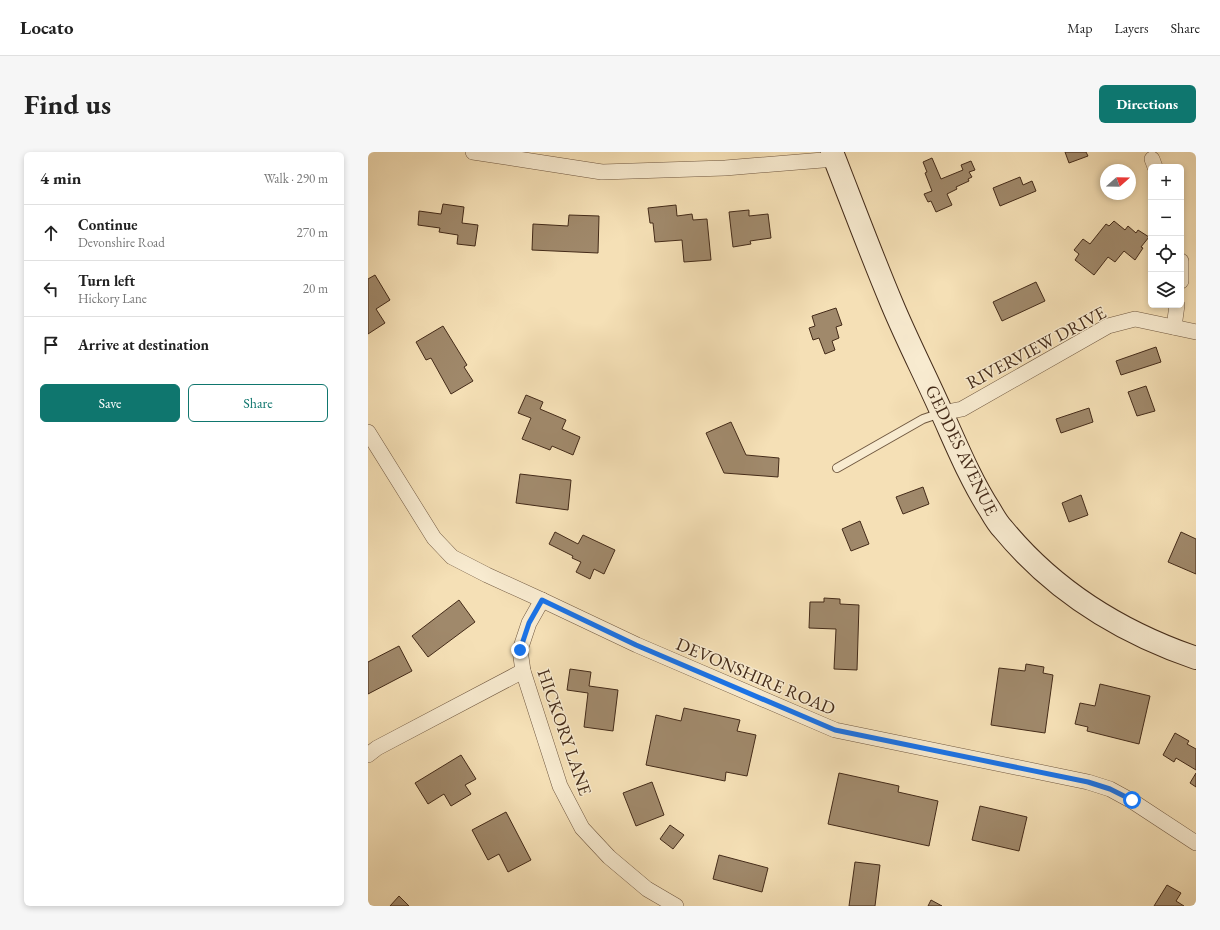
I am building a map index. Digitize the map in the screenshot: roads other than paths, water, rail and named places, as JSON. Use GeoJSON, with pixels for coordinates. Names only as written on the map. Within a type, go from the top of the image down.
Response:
{"type":"FeatureCollection","features":[{"type":"Feature","properties":{"kind":"main road","name":"GEDDES AVENUE"},"geometry":{"type":"LineString","coordinates":[[834,155],[893,305],[967,468],[982,498],[1002,528],[1032,561],[1062,588],[1096,611],[1127,629],[1196,658]]}},
{"type":"Feature","properties":{"kind":"street"},"geometry":{"type":"LineString","coordinates":[[473,152],[602,172],[725,168],[834,155]]}},
{"type":"Feature","properties":{"kind":"street"},"geometry":{"type":"LineString","coordinates":[[1174,327],[1177,308]]}},
{"type":"Feature","properties":{"kind":"street","name":"RIVERVIEW DRIVE"},"geometry":{"type":"LineString","coordinates":[[942,413],[962,409],[1108,326],[1135,319],[1196,332]]}},
{"type":"Feature","properties":{"kind":"street","name":"DEVONSHIRE ROAD"},"geometry":{"type":"LineString","coordinates":[[368,432],[434,538],[452,557],[487,575],[636,645],[835,730],[1088,782],[1110,789],[1132,800],[1196,843]]}},
{"type":"Feature","properties":{"kind":"street","name":"HICKORY LANE"},"geometry":{"type":"LineString","coordinates":[[542,600],[529,623],[520,650],[523,671],[560,786],[582,828],[609,857],[647,889],[676,906]]}},
{"type":"Feature","properties":{"kind":"street"},"geometry":{"type":"LineString","coordinates":[[368,755],[377,748],[523,671]]}},
{"type":"Feature","properties":{"kind":"lane"},"geometry":{"type":"LineString","coordinates":[[837,468],[923,419],[942,413]]}}]}
